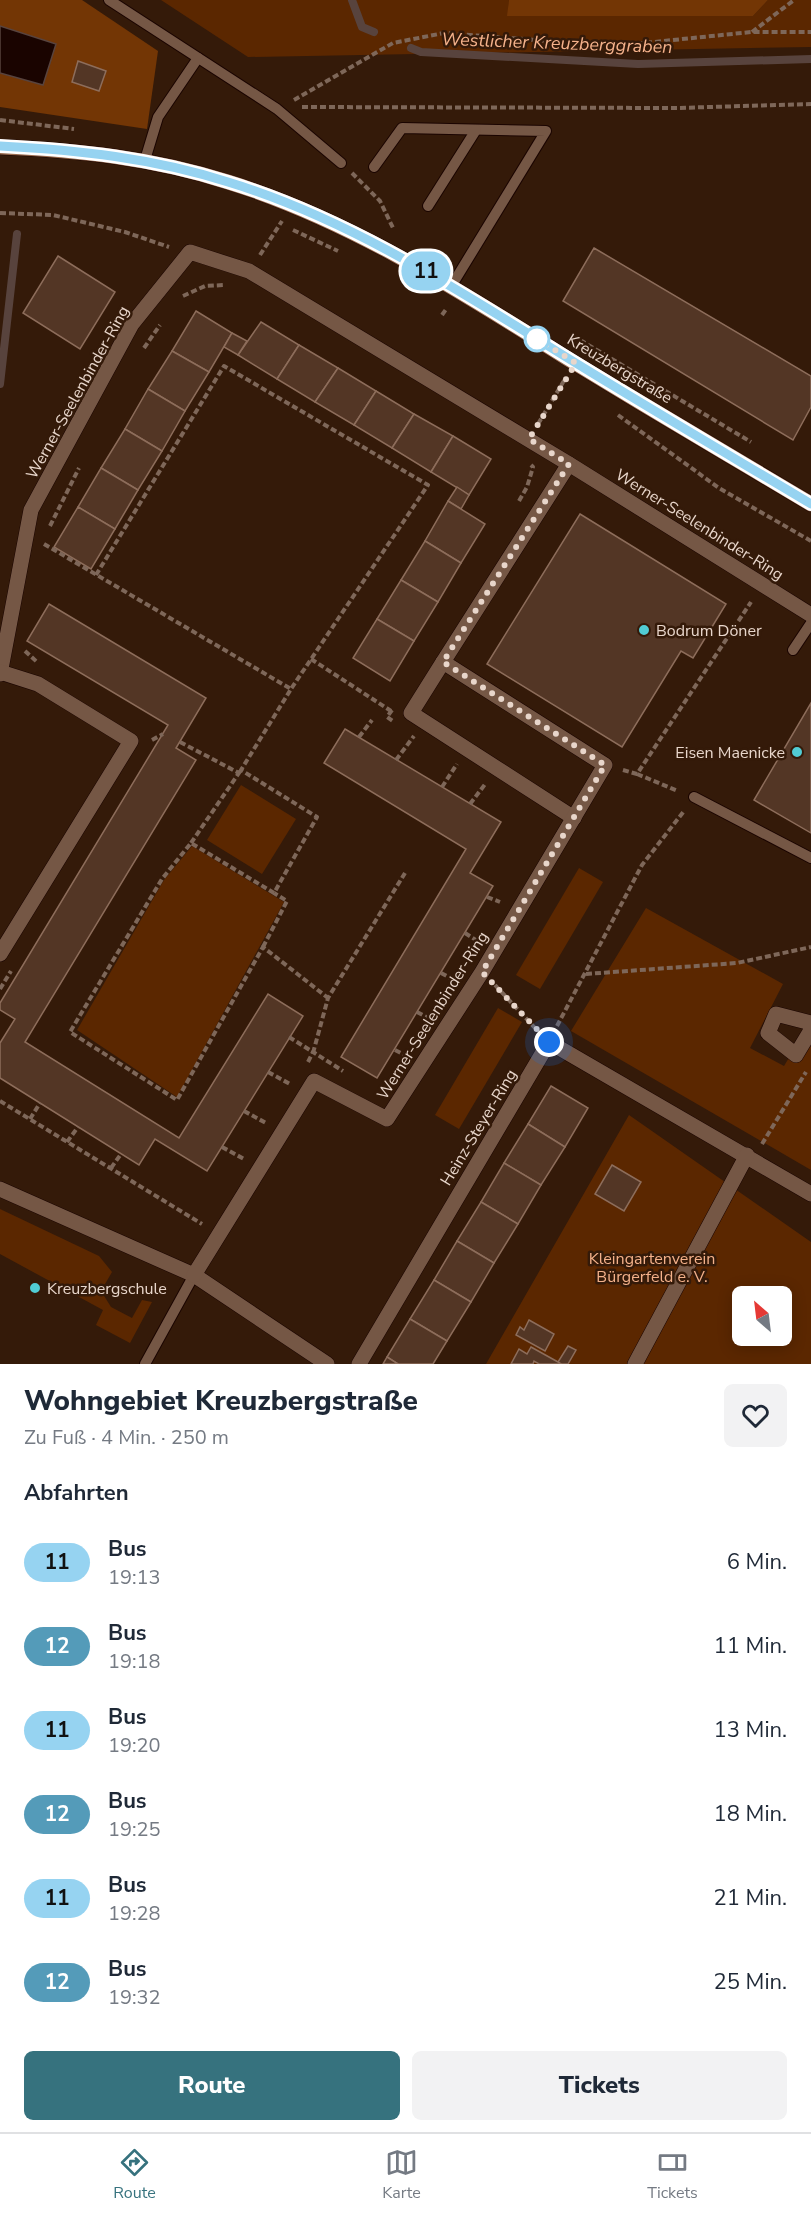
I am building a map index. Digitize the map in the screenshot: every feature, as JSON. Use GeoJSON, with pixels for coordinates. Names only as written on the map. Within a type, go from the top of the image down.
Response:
{"type":"FeatureCollection","features":[{"type":"Feature","properties":{"kind":"street","name":"Kreuzbergstraße"},"geometry":{"type":"LineString","coordinates":[[0,147],[76,150],[145,160],[228,182],[288,204],[367,240],[452,285],[576,363],[811,504]]}},
{"type":"Feature","properties":{"kind":"street","name":"Werner-Seelenbinder-Ring"},"geometry":{"type":"LineString","coordinates":[[0,954],[130,741],[38,684],[0,673],[31,510],[132,324],[190,252],[249,271],[529,439],[811,615]]}},
{"type":"Feature","properties":{"kind":"street"},"geometry":{"type":"LineString","coordinates":[[569,464],[411,713],[574,818]]}},
{"type":"Feature","properties":{"kind":"street"},"geometry":{"type":"LineString","coordinates":[[443,662],[605,765]]}},
{"type":"Feature","properties":{"kind":"street","name":"Werner-Seelenbinder-Ring"},"geometry":{"type":"LineString","coordinates":[[314,1081],[387,1119],[482,972],[605,765]]}},
{"type":"Feature","properties":{"kind":"street"},"geometry":{"type":"LineString","coordinates":[[811,1023],[776,1014],[768,1033],[796,1055],[811,1030]]}},
{"type":"Feature","properties":{"kind":"street"},"geometry":{"type":"LineString","coordinates":[[549,1042],[811,1194]]}},
{"type":"Feature","properties":{"kind":"street","name":"Heinz-Steyer-Ring"},"geometry":{"type":"LineString","coordinates":[[359,1364],[549,1042]]}},
{"type":"Feature","properties":{"kind":"street"},"geometry":{"type":"LineString","coordinates":[[194,1275],[314,1081]]}},
{"type":"Feature","properties":{"kind":"street"},"geometry":{"type":"LineString","coordinates":[[635,1364],[747,1155]]}},
{"type":"Feature","properties":{"kind":"street"},"geometry":{"type":"LineString","coordinates":[[0,1189],[194,1275],[327,1364]]}},
{"type":"Feature","properties":{"kind":"lane"},"geometry":{"type":"LineString","coordinates":[[109,0],[277,109],[341,163]]}},
{"type":"Feature","properties":{"kind":"lane"},"geometry":{"type":"LineString","coordinates":[[145,160],[158,117],[198,58]]}},
{"type":"Feature","properties":{"kind":"lane"},"geometry":{"type":"LineString","coordinates":[[374,167],[402,128],[546,131],[452,285]]}},
{"type":"Feature","properties":{"kind":"lane"},"geometry":{"type":"LineString","coordinates":[[428,206],[476,130]]}},
{"type":"Feature","properties":{"kind":"lane"},"geometry":{"type":"LineString","coordinates":[[793,651],[811,623]]}},
{"type":"Feature","properties":{"kind":"lane"},"geometry":{"type":"LineString","coordinates":[[694,797],[811,858]]}},
{"type":"Feature","properties":{"kind":"lane"},"geometry":{"type":"LineString","coordinates":[[145,1364],[194,1275]]}},
{"type":"Feature","properties":{"kind":"path"},"geometry":{"type":"LineString","coordinates":[[751,32],[794,0]]}},
{"type":"Feature","properties":{"kind":"path"},"geometry":{"type":"LineString","coordinates":[[277,109],[393,43],[414,37],[444,33],[615,46],[751,32],[811,32]]}},
{"type":"Feature","properties":{"kind":"path"},"geometry":{"type":"LineString","coordinates":[[277,109],[321,106],[677,108],[811,104]]}},
{"type":"Feature","properties":{"kind":"path"},"geometry":{"type":"LineString","coordinates":[[341,163],[380,201],[394,230]]}},
{"type":"Feature","properties":{"kind":"path"},"geometry":{"type":"LineString","coordinates":[[0,213],[53,215],[125,232],[190,252]]}},
{"type":"Feature","properties":{"kind":"path"},"geometry":{"type":"LineString","coordinates":[[291,229],[341,252]]}},
{"type":"Feature","properties":{"kind":"path"},"geometry":{"type":"LineString","coordinates":[[176,300],[189,291],[205,286],[228,285]]}},
{"type":"Feature","properties":{"kind":"path"},"geometry":{"type":"LineString","coordinates":[[437,303],[457,314]]}},
{"type":"Feature","properties":{"kind":"path"},"geometry":{"type":"LineString","coordinates":[[442,315],[447,308]]}},
{"type":"Feature","properties":{"kind":"path"},"geometry":{"type":"LineString","coordinates":[[139,356],[164,319]]}},
{"type":"Feature","properties":{"kind":"path"},"geometry":{"type":"LineString","coordinates":[[529,439],[576,363]]}},
{"type":"Feature","properties":{"kind":"path"},"geometry":{"type":"LineString","coordinates":[[96,575],[224,366],[428,485],[291,689],[240,772],[191,843],[162,879],[70,1032],[177,1100],[287,901],[191,843]]}},
{"type":"Feature","properties":{"kind":"path"},"geometry":{"type":"LineString","coordinates":[[555,373],[574,385]]}},
{"type":"Feature","properties":{"kind":"path"},"geometry":{"type":"LineString","coordinates":[[611,410],[719,488],[811,541]]}},
{"type":"Feature","properties":{"kind":"path"},"geometry":{"type":"LineString","coordinates":[[39,549],[84,459]]}},
{"type":"Feature","properties":{"kind":"path"},"geometry":{"type":"LineString","coordinates":[[516,507],[527,487],[533,467],[526,460]]}},
{"type":"Feature","properties":{"kind":"path"},"geometry":{"type":"LineString","coordinates":[[28,534],[291,689]]}},
{"type":"Feature","properties":{"kind":"path"},"geometry":{"type":"LineString","coordinates":[[637,774],[751,602]]}},
{"type":"Feature","properties":{"kind":"path"},"geometry":{"type":"LineString","coordinates":[[21,646],[43,668]]}},
{"type":"Feature","properties":{"kind":"path"},"geometry":{"type":"LineString","coordinates":[[311,659],[391,711]]}},
{"type":"Feature","properties":{"kind":"path"},"geometry":{"type":"LineString","coordinates":[[396,723],[387,717],[397,701]]}},
{"type":"Feature","properties":{"kind":"path"},"geometry":{"type":"LineString","coordinates":[[359,737],[372,720]]}},
{"type":"Feature","properties":{"kind":"path"},"geometry":{"type":"LineString","coordinates":[[405,729],[423,741]]}},
{"type":"Feature","properties":{"kind":"path"},"geometry":{"type":"LineString","coordinates":[[147,748],[152,740],[163,734]]}},
{"type":"Feature","properties":{"kind":"path"},"geometry":{"type":"LineString","coordinates":[[144,735],[152,740]]}},
{"type":"Feature","properties":{"kind":"path"},"geometry":{"type":"LineString","coordinates":[[396,760],[414,735]]}},
{"type":"Feature","properties":{"kind":"path"},"geometry":{"type":"LineString","coordinates":[[180,742],[240,772],[317,818],[274,893]]}},
{"type":"Feature","properties":{"kind":"path"},"geometry":{"type":"LineString","coordinates":[[449,758],[467,769]]}},
{"type":"Feature","properties":{"kind":"path"},"geometry":{"type":"LineString","coordinates":[[442,787],[458,763]]}},
{"type":"Feature","properties":{"kind":"path"},"geometry":{"type":"LineString","coordinates":[[482,972],[549,1042],[642,865],[694,797],[637,774],[605,765]]}},
{"type":"Feature","properties":{"kind":"path"},"geometry":{"type":"LineString","coordinates":[[477,776],[495,788]]}},
{"type":"Feature","properties":{"kind":"path"},"geometry":{"type":"LineString","coordinates":[[470,804],[486,782]]}},
{"type":"Feature","properties":{"kind":"path"},"geometry":{"type":"LineString","coordinates":[[303,1069],[313,1052],[328,998],[405,873]]}},
{"type":"Feature","properties":{"kind":"path"},"geometry":{"type":"LineString","coordinates":[[487,897],[506,905]]}},
{"type":"Feature","properties":{"kind":"path"},"geometry":{"type":"LineString","coordinates":[[465,933],[483,944]]}},
{"type":"Feature","properties":{"kind":"path"},"geometry":{"type":"LineString","coordinates":[[262,947],[328,998]]}},
{"type":"Feature","properties":{"kind":"path"},"geometry":{"type":"LineString","coordinates":[[585,974],[737,963],[811,947]]}},
{"type":"Feature","properties":{"kind":"path"},"geometry":{"type":"LineString","coordinates":[[0,989],[14,966]]}},
{"type":"Feature","properties":{"kind":"path"},"geometry":{"type":"LineString","coordinates":[[441,973],[459,983]]}},
{"type":"Feature","properties":{"kind":"path"},"geometry":{"type":"LineString","coordinates":[[290,1037],[349,1075]]}},
{"type":"Feature","properties":{"kind":"path"},"geometry":{"type":"LineString","coordinates":[[313,1052],[314,1081]]}},
{"type":"Feature","properties":{"kind":"path"},"geometry":{"type":"LineString","coordinates":[[762,1144],[809,1067]]}},
{"type":"Feature","properties":{"kind":"path"},"geometry":{"type":"LineString","coordinates":[[268,1072],[293,1086],[298,1077]]}},
{"type":"Feature","properties":{"kind":"path"},"geometry":{"type":"LineString","coordinates":[[0,1101],[207,1227]]}},
{"type":"Feature","properties":{"kind":"path"},"geometry":{"type":"LineString","coordinates":[[30,1119],[40,1103]]}},
{"type":"Feature","properties":{"kind":"path"},"geometry":{"type":"LineString","coordinates":[[244,1111],[269,1125],[264,1134]]}},
{"type":"Feature","properties":{"kind":"path"},"geometry":{"type":"LineString","coordinates":[[66,1142],[78,1126]]}},
{"type":"Feature","properties":{"kind":"path"},"geometry":{"type":"LineString","coordinates":[[222,1147],[248,1161]]}},
{"type":"Feature","properties":{"kind":"path"},"geometry":{"type":"LineString","coordinates":[[111,1168],[121,1154]]}},
{"type":"Feature","properties":{"kind":"green space"},"geometry":{"type":"Polygon","coordinates":[[[161,0],[509,0],[508,16],[753,16],[768,0],[811,0],[811,47],[248,57],[161,0]]]}},
{"type":"Feature","properties":{"kind":"green space"},"geometry":{"type":"Polygon","coordinates":[[[241,785],[296,819],[262,874],[207,840],[241,785]]]}},
{"type":"Feature","properties":{"kind":"green space"},"geometry":{"type":"Polygon","coordinates":[[[192,846],[284,902],[177,1097],[77,1030],[164,880],[192,846]]]}},
{"type":"Feature","properties":{"kind":"green space"},"geometry":{"type":"Polygon","coordinates":[[[579,868],[603,882],[540,989],[516,975],[579,868]]]}},
{"type":"Feature","properties":{"kind":"green space"},"geometry":{"type":"Polygon","coordinates":[[[646,908],[783,984],[750,1048],[784,1066],[811,1021],[811,1170],[571,1031],[646,908]]]}},
{"type":"Feature","properties":{"kind":"green space"},"geometry":{"type":"Polygon","coordinates":[[[498,1008],[522,1022],[459,1129],[435,1115],[498,1008]]]}},
{"type":"Feature","properties":{"kind":"green space","name":"Kleingartenverein Bürgerfeld e. V."},"geometry":{"type":"Polygon","coordinates":[[[629,1115],[811,1242],[811,1364],[486,1364],[629,1115]]]}},
{"type":"Feature","properties":{"kind":"green space"},"geometry":{"type":"Polygon","coordinates":[[[0,1209],[99,1256],[112,1272],[101,1291],[111,1307],[132,1318],[142,1300],[152,1302],[130,1343],[96,1325],[103,1310],[0,1254],[0,1209]]]}},
{"type":"Feature","properties":{"kind":"shaded area"},"geometry":{"type":"Polygon","coordinates":[[[0,0],[82,0],[158,51],[147,129],[0,107],[0,0]]]}},
{"type":"Feature","properties":{"kind":"shaded area"},"geometry":{"type":"Polygon","coordinates":[[[509,0],[768,0],[753,16],[507,16],[509,0]]]}},
{"type":"Feature","properties":{"kind":"shaded area"},"geometry":{"type":"Polygon","coordinates":[[[0,26],[56,44],[43,85],[0,73],[0,26]]]}},
{"type":"Feature","properties":{"kind":"building"},"geometry":{"type":"Polygon","coordinates":[[[78,61],[106,71],[99,91],[72,82],[78,61]]]}},
{"type":"Feature","properties":{"kind":"building"},"geometry":{"type":"Polygon","coordinates":[[[594,248],[811,376],[811,407],[793,440],[563,301],[594,248]]]}},
{"type":"Feature","properties":{"kind":"building"},"geometry":{"type":"Polygon","coordinates":[[[58,256],[115,292],[80,349],[23,313],[58,256]]]}},
{"type":"Feature","properties":{"kind":"building"},"geometry":{"type":"Polygon","coordinates":[[[196,311],[232,333],[209,372],[172,351],[196,311]]]}},
{"type":"Feature","properties":{"kind":"building"},"geometry":{"type":"Polygon","coordinates":[[[261,322],[299,345],[277,379],[238,355],[261,322]]]}},
{"type":"Feature","properties":{"kind":"building"},"geometry":{"type":"Polygon","coordinates":[[[232,333],[247,341],[238,355],[224,347],[232,333]]]}},
{"type":"Feature","properties":{"kind":"building"},"geometry":{"type":"Polygon","coordinates":[[[299,345],[338,368],[315,402],[277,379],[299,345]]]}},
{"type":"Feature","properties":{"kind":"building"},"geometry":{"type":"Polygon","coordinates":[[[172,351],[209,372],[185,411],[148,389],[172,351]]]}},
{"type":"Feature","properties":{"kind":"building"},"geometry":{"type":"Polygon","coordinates":[[[338,368],[376,391],[354,425],[315,402],[338,368]]]}},
{"type":"Feature","properties":{"kind":"building"},"geometry":{"type":"Polygon","coordinates":[[[148,389],[185,411],[162,451],[125,429],[148,389]]]}},
{"type":"Feature","properties":{"kind":"building"},"geometry":{"type":"Polygon","coordinates":[[[376,391],[414,414],[392,448],[354,425],[376,391]]]}},
{"type":"Feature","properties":{"kind":"building"},"geometry":{"type":"Polygon","coordinates":[[[414,414],[453,436],[431,472],[392,448],[414,414]]]}},
{"type":"Feature","properties":{"kind":"building"},"geometry":{"type":"Polygon","coordinates":[[[125,429],[162,451],[138,490],[101,468],[125,429]]]}},
{"type":"Feature","properties":{"kind":"building"},"geometry":{"type":"Polygon","coordinates":[[[453,436],[491,459],[469,495],[431,472],[453,436]]]}},
{"type":"Feature","properties":{"kind":"building"},"geometry":{"type":"Polygon","coordinates":[[[101,468],[138,490],[115,529],[78,507],[101,468]]]}},
{"type":"Feature","properties":{"kind":"building"},"geometry":{"type":"Polygon","coordinates":[[[457,487],[469,495],[461,509],[448,501],[457,487]]]}},
{"type":"Feature","properties":{"kind":"building"},"geometry":{"type":"Polygon","coordinates":[[[448,501],[485,524],[461,563],[425,541],[448,501]]]}},
{"type":"Feature","properties":{"kind":"building"},"geometry":{"type":"Polygon","coordinates":[[[78,507],[115,529],[91,569],[54,547],[78,507]]]}},
{"type":"Feature","properties":{"kind":"building"},"geometry":{"type":"Polygon","coordinates":[[[580,514],[726,604],[693,658],[681,651],[622,747],[487,664],[580,514]]]}},
{"type":"Feature","properties":{"kind":"building"},"geometry":{"type":"Polygon","coordinates":[[[425,541],[461,563],[438,602],[401,580],[425,541]]]}},
{"type":"Feature","properties":{"kind":"building"},"geometry":{"type":"Polygon","coordinates":[[[401,580],[438,602],[414,641],[377,619],[401,580]]]}},
{"type":"Feature","properties":{"kind":"building"},"geometry":{"type":"Polygon","coordinates":[[[49,604],[206,698],[176,748],[196,760],[25,1042],[179,1138],[268,994],[303,1016],[207,1171],[155,1139],[139,1165],[0,1078],[0,1043],[15,1019],[0,1010],[0,1003],[168,725],[27,641],[49,604]]]}},
{"type":"Feature","properties":{"kind":"building"},"geometry":{"type":"Polygon","coordinates":[[[377,619],[414,641],[390,681],[353,658],[377,619]]]}},
{"type":"Feature","properties":{"kind":"building","name":"Eisen Maenicke"},"geometry":{"type":"Polygon","coordinates":[[[811,703],[811,833],[754,800],[811,703]]]}},
{"type":"Feature","properties":{"kind":"building"},"geometry":{"type":"Polygon","coordinates":[[[345,729],[501,822],[470,873],[493,886],[377,1078],[341,1057],[466,849],[324,763],[345,729]]]}},
{"type":"Feature","properties":{"kind":"building"},"geometry":{"type":"Polygon","coordinates":[[[551,1086],[588,1108],[565,1147],[528,1124],[551,1086]]]}},
{"type":"Feature","properties":{"kind":"building"},"geometry":{"type":"Polygon","coordinates":[[[528,1124],[565,1147],[541,1185],[504,1163],[528,1124]]]}},
{"type":"Feature","properties":{"kind":"building"},"geometry":{"type":"Polygon","coordinates":[[[504,1163],[541,1185],[518,1224],[481,1202],[504,1163]]]}},
{"type":"Feature","properties":{"kind":"building"},"geometry":{"type":"Polygon","coordinates":[[[612,1165],[641,1182],[624,1211],[595,1194],[612,1165]]]}},
{"type":"Feature","properties":{"kind":"building"},"geometry":{"type":"Polygon","coordinates":[[[481,1202],[518,1224],[494,1263],[457,1241],[481,1202]]]}},
{"type":"Feature","properties":{"kind":"building"},"geometry":{"type":"Polygon","coordinates":[[[457,1241],[494,1263],[471,1302],[434,1280],[457,1241]]]}},
{"type":"Feature","properties":{"kind":"building"},"geometry":{"type":"Polygon","coordinates":[[[434,1280],[471,1302],[447,1341],[410,1319],[434,1280]]]}},
{"type":"Feature","properties":{"kind":"building"},"geometry":{"type":"Polygon","coordinates":[[[410,1319],[447,1341],[433,1364],[398,1364],[387,1357],[410,1319]]]}},
{"type":"Feature","properties":{"kind":"building"},"geometry":{"type":"Polygon","coordinates":[[[529,1320],[554,1334],[545,1351],[516,1335],[520,1327],[524,1330],[529,1320]]]}},
{"type":"Feature","properties":{"kind":"building"},"geometry":{"type":"Polygon","coordinates":[[[568,1346],[576,1350],[568,1364],[561,1364],[558,1362],[568,1346]]]}},
{"type":"Feature","properties":{"kind":"building"},"geometry":{"type":"Polygon","coordinates":[[[531,1347],[561,1364],[539,1364],[534,1361],[533,1364],[511,1364],[519,1349],[527,1354],[531,1347]]]}},
{"type":"Feature","properties":{"kind":"building"},"geometry":{"type":"Polygon","coordinates":[[[387,1357],[398,1364],[383,1364],[387,1357]]]}},
{"type":"Feature","properties":{"kind":"waterway","name":"Westlicher Kreuzberggraben"},"geometry":{"type":"LineString","coordinates":[[352,0],[362,27],[374,32]]}},
{"type":"Feature","properties":{"kind":"waterway","name":"Westlicher Kreuzberggraben"},"geometry":{"type":"LineString","coordinates":[[411,48],[421,52],[638,64],[811,59]]}},
{"type":"Feature","properties":{"kind":"waterway"},"geometry":{"type":"LineString","coordinates":[[0,384],[17,234]]}},
{"type":"Feature","properties":{"kind":"bus line","name":"11"},"geometry":{"type":"LineString","coordinates":[[0,146],[76,150],[145,160],[228,182],[341,227],[452,285],[576,363],[811,504]]}},
{"type":"Feature","properties":{"kind":"place","name":"Bodrum Döner"},"geometry":{"type":"Point","coordinates":[644,630]}},
{"type":"Feature","properties":{"kind":"place","name":"Eisen Maenicke"},"geometry":{"type":"Point","coordinates":[797,752]}},
{"type":"Feature","properties":{"kind":"place","name":"Kreuzbergschule"},"geometry":{"type":"Point","coordinates":[35,1288]}},
{"type":"Feature","properties":{"kind":"route"},"geometry":{"type":"LineString","coordinates":[[537,339],[576,363],[529,439],[569,464],[443,662],[605,765],[482,972],[549,1042]]}}]}
